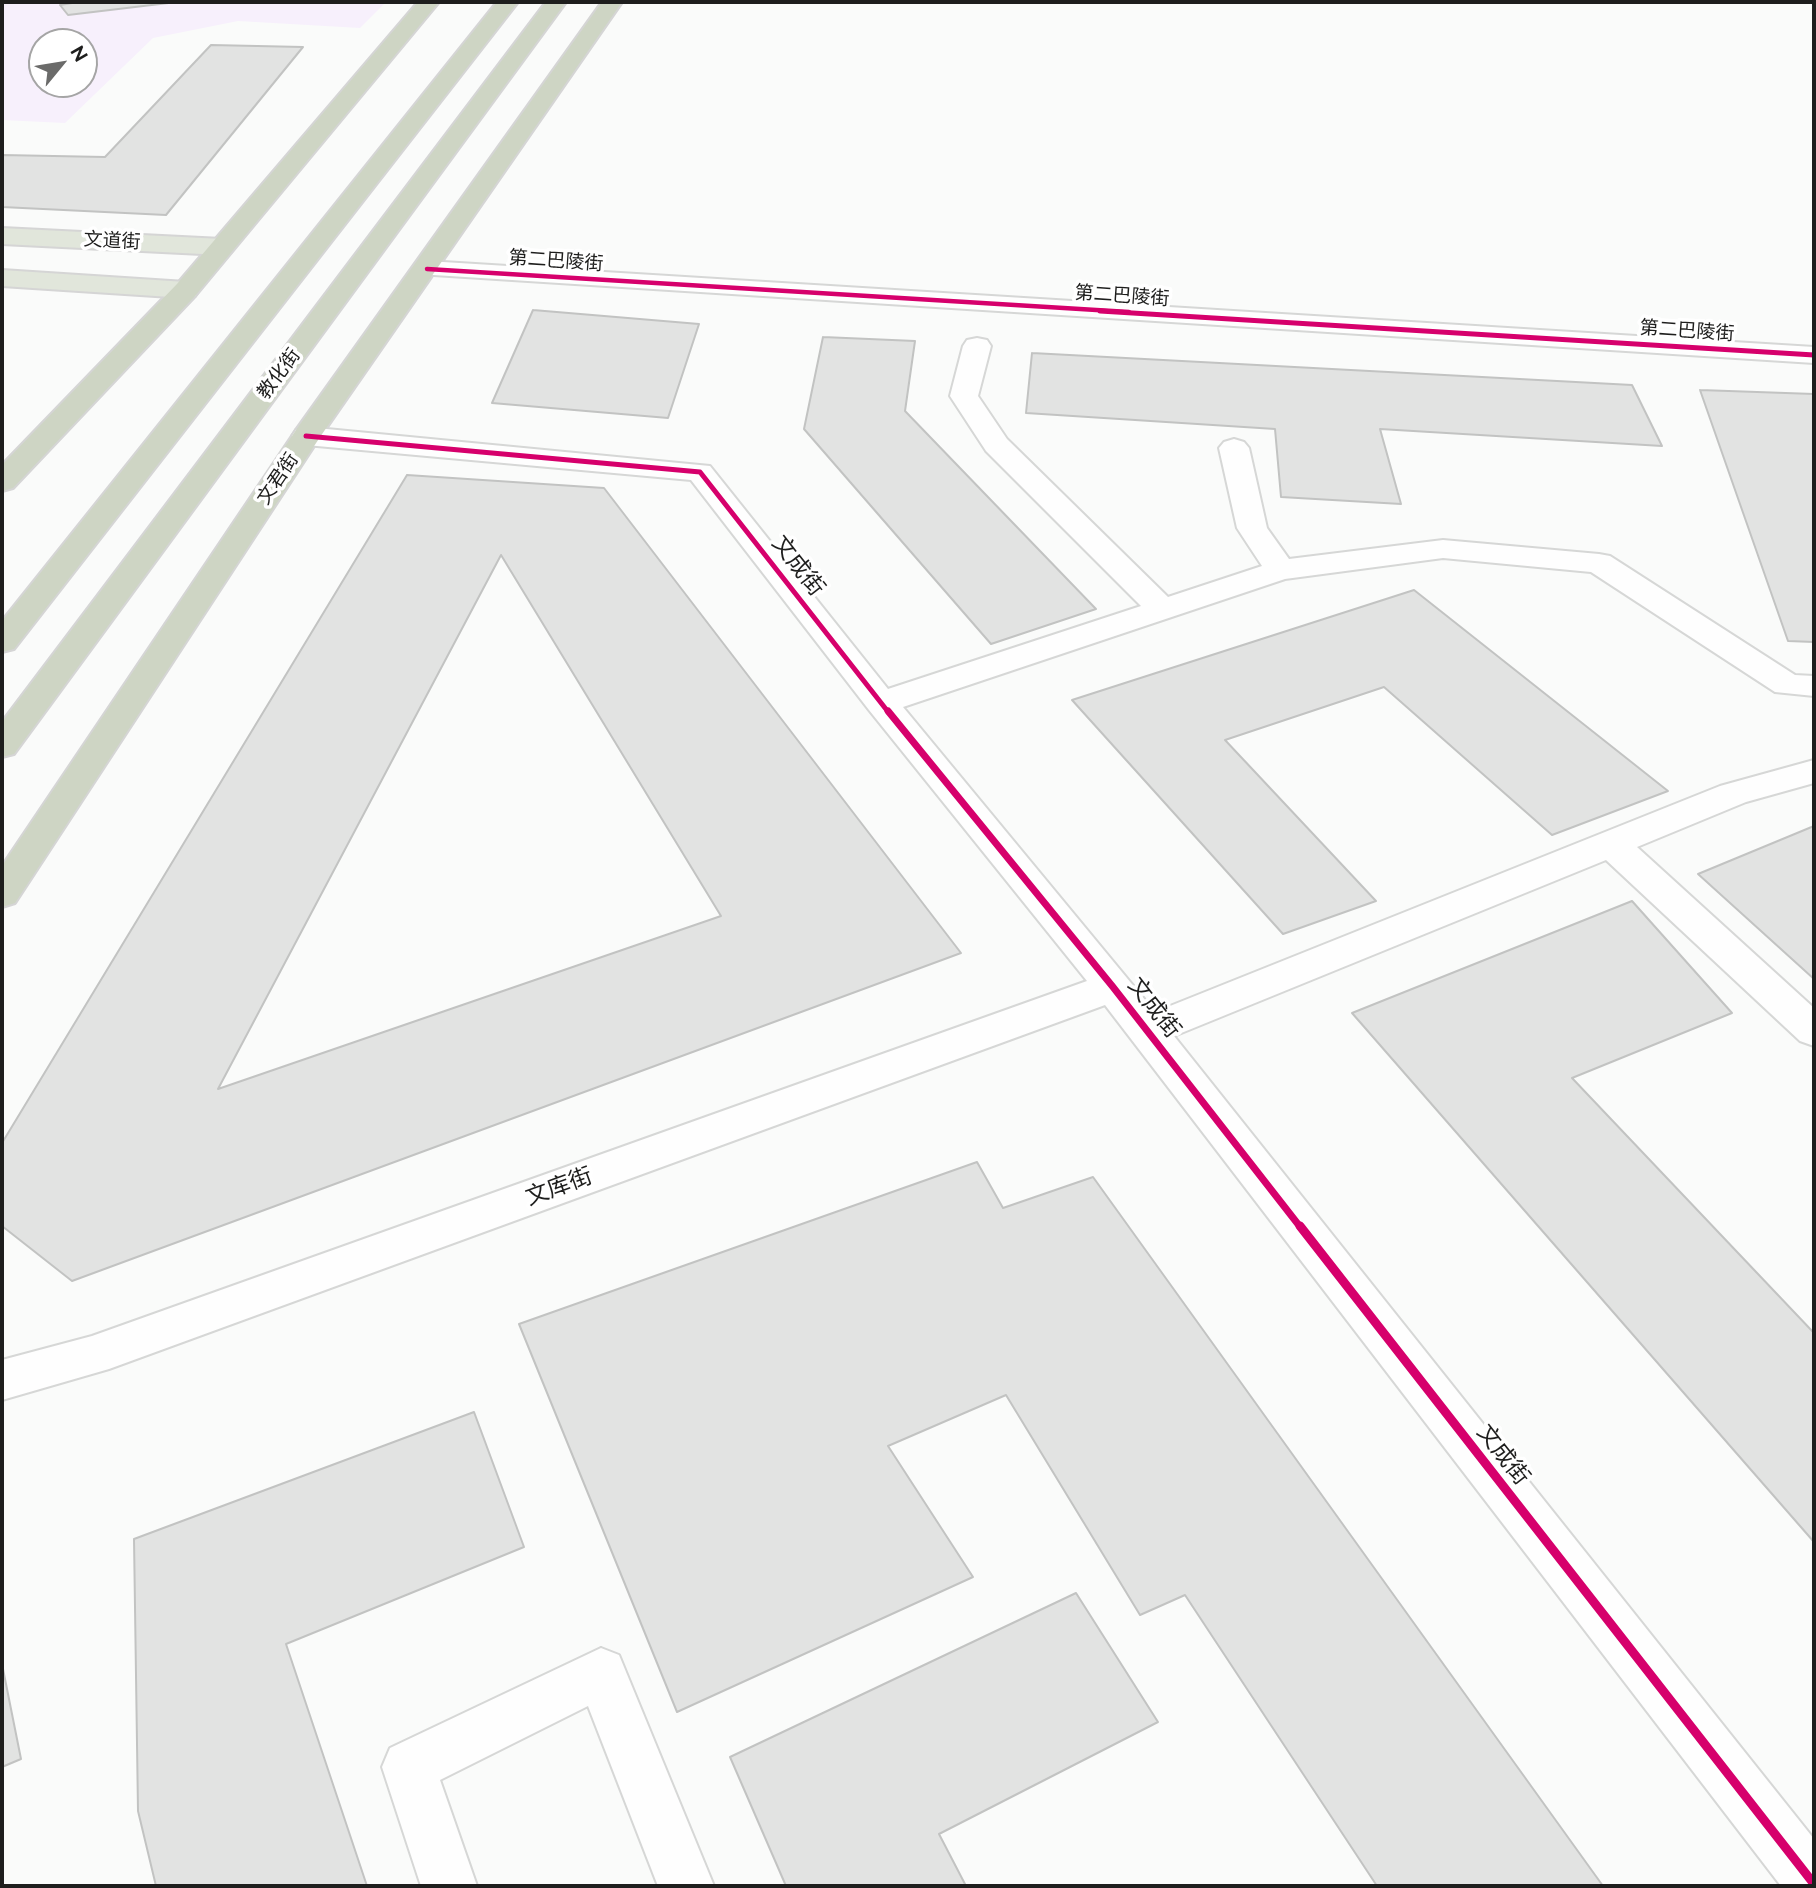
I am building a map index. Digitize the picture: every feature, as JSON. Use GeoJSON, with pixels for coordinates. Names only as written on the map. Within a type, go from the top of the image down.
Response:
{"type":"FeatureCollection","features":[{"type":"Feature","properties":{"kind":"highway"},"geometry":{"type":"LineString","coordinates":[[2,482],[186,290],[429,2]]}},
{"type":"Feature","properties":{"kind":"highway"},"geometry":{"type":"LineString","coordinates":[[2,642],[508,2]]}},
{"type":"Feature","properties":{"kind":"highway","name":"教化街"},"geometry":{"type":"LineString","coordinates":[[2,746],[556,2]]}},
{"type":"Feature","properties":{"kind":"highway","name":"文君街"},"geometry":{"type":"LineString","coordinates":[[2,894],[306,436],[427,269],[612,2]]}},
{"type":"Feature","properties":{"kind":"main road","name":"文道街"},"geometry":{"type":"LineString","coordinates":[[2,236],[222,247]]}},
{"type":"Feature","properties":{"kind":"main road","name":"文道街"},"geometry":{"type":"LineString","coordinates":[[2,278],[186,290]]}},
{"type":"Feature","properties":{"kind":"street","name":"第二巴陵街"},"geometry":{"type":"LineString","coordinates":[[427,269],[1814,355]]}},
{"type":"Feature","properties":{"kind":"street"},"geometry":{"type":"LineString","coordinates":[[977,346],[964,396],[996,445],[1163,609]]}},
{"type":"Feature","properties":{"kind":"street","name":"文成街"},"geometry":{"type":"LineString","coordinates":[[306,436],[700,472],[881,703],[1114,987],[1814,1884]]}},
{"type":"Feature","properties":{"kind":"street"},"geometry":{"type":"LineString","coordinates":[[1234,448],[1252,528],[1280,570]]}},
{"type":"Feature","properties":{"kind":"street"},"geometry":{"type":"LineString","coordinates":[[881,703],[1280,570],[1443,549],[1599,563],[1787,685],[1814,686]]}},
{"type":"Feature","properties":{"kind":"street"},"geometry":{"type":"LineString","coordinates":[[1147,1031],[1732,794],[1814,771]]}},
{"type":"Feature","properties":{"kind":"street"},"geometry":{"type":"LineString","coordinates":[[1610,843],[1814,1031]]}},
{"type":"Feature","properties":{"kind":"street","name":"文库街"},"geometry":{"type":"LineString","coordinates":[[2,1380],[106,1350],[1114,987]]}},
{"type":"Feature","properties":{"kind":"street"},"geometry":{"type":"LineString","coordinates":[[449,1886],[409,1767],[601,1674],[686,1886]]}},
{"type":"Feature","properties":{"kind":"shaded area"},"geometry":{"type":"Polygon","coordinates":[[[2,2],[78,2],[60,5],[68,15],[177,2],[386,2],[360,28],[238,21],[153,38],[98,91],[98,28],[28,28],[28,98],[91,98],[65,123],[2,120],[2,2]]]}},
{"type":"Feature","properties":{"kind":"building"},"geometry":{"type":"Polygon","coordinates":[[[78,2],[177,2],[68,15],[60,5],[78,2]]]}},
{"type":"Feature","properties":{"kind":"building"},"geometry":{"type":"Polygon","coordinates":[[[211,45],[303,47],[166,215],[2,207],[2,155],[105,157],[211,45]]]}},
{"type":"Feature","properties":{"kind":"building"},"geometry":{"type":"Polygon","coordinates":[[[533,310],[699,324],[668,418],[492,403],[533,310]]]}},
{"type":"Feature","properties":{"kind":"building"},"geometry":{"type":"Polygon","coordinates":[[[823,337],[915,341],[905,411],[1096,609],[991,644],[804,429],[823,337]]]}},
{"type":"Feature","properties":{"kind":"building"},"geometry":{"type":"Polygon","coordinates":[[[1032,353],[1632,385],[1662,446],[1380,429],[1401,504],[1281,497],[1275,429],[1026,413],[1032,353]]]}},
{"type":"Feature","properties":{"kind":"building"},"geometry":{"type":"Polygon","coordinates":[[[1700,390],[1814,394],[1814,642],[1788,641],[1700,390]]]}},
{"type":"Feature","properties":{"kind":"building"},"geometry":{"type":"Polygon","coordinates":[[[407,475],[604,488],[961,953],[72,1281],[2,1226],[2,1143],[407,475]],[[501,555],[218,1089],[721,916],[501,555]]]}},
{"type":"Feature","properties":{"kind":"building"},"geometry":{"type":"Polygon","coordinates":[[[1414,590],[1668,791],[1552,835],[1384,687],[1225,740],[1376,901],[1283,934],[1072,700],[1414,590]]]}},
{"type":"Feature","properties":{"kind":"building"},"geometry":{"type":"Polygon","coordinates":[[[1814,826],[1814,979],[1698,874],[1814,826]]]}},
{"type":"Feature","properties":{"kind":"building"},"geometry":{"type":"Polygon","coordinates":[[[1632,901],[1732,1013],[1572,1078],[1814,1333],[1814,1542],[1352,1013],[1632,901]]]}},
{"type":"Feature","properties":{"kind":"building"},"geometry":{"type":"Polygon","coordinates":[[[977,1162],[1003,1208],[1093,1177],[1603,1886],[1377,1886],[1185,1595],[1140,1615],[1006,1395],[888,1446],[973,1577],[677,1712],[519,1324],[977,1162]]]}},
{"type":"Feature","properties":{"kind":"building"},"geometry":{"type":"Polygon","coordinates":[[[474,1412],[524,1547],[286,1644],[367,1886],[156,1886],[138,1811],[134,1539],[474,1412]]]}},
{"type":"Feature","properties":{"kind":"building"},"geometry":{"type":"Polygon","coordinates":[[[1076,1593],[1158,1722],[939,1834],[966,1886],[786,1886],[730,1757],[1076,1593]]]}},
{"type":"Feature","properties":{"kind":"building"},"geometry":{"type":"Polygon","coordinates":[[[2,1664],[21,1759],[2,1767],[2,1664]]]}},
{"type":"Feature","properties":{"kind":"cycle path"},"geometry":{"type":"LineString","coordinates":[[427,269],[1814,355]]}},
{"type":"Feature","properties":{"kind":"cycle path"},"geometry":{"type":"LineString","coordinates":[[306,436],[700,472],[881,703],[1113,987],[1814,1884]]}}]}
